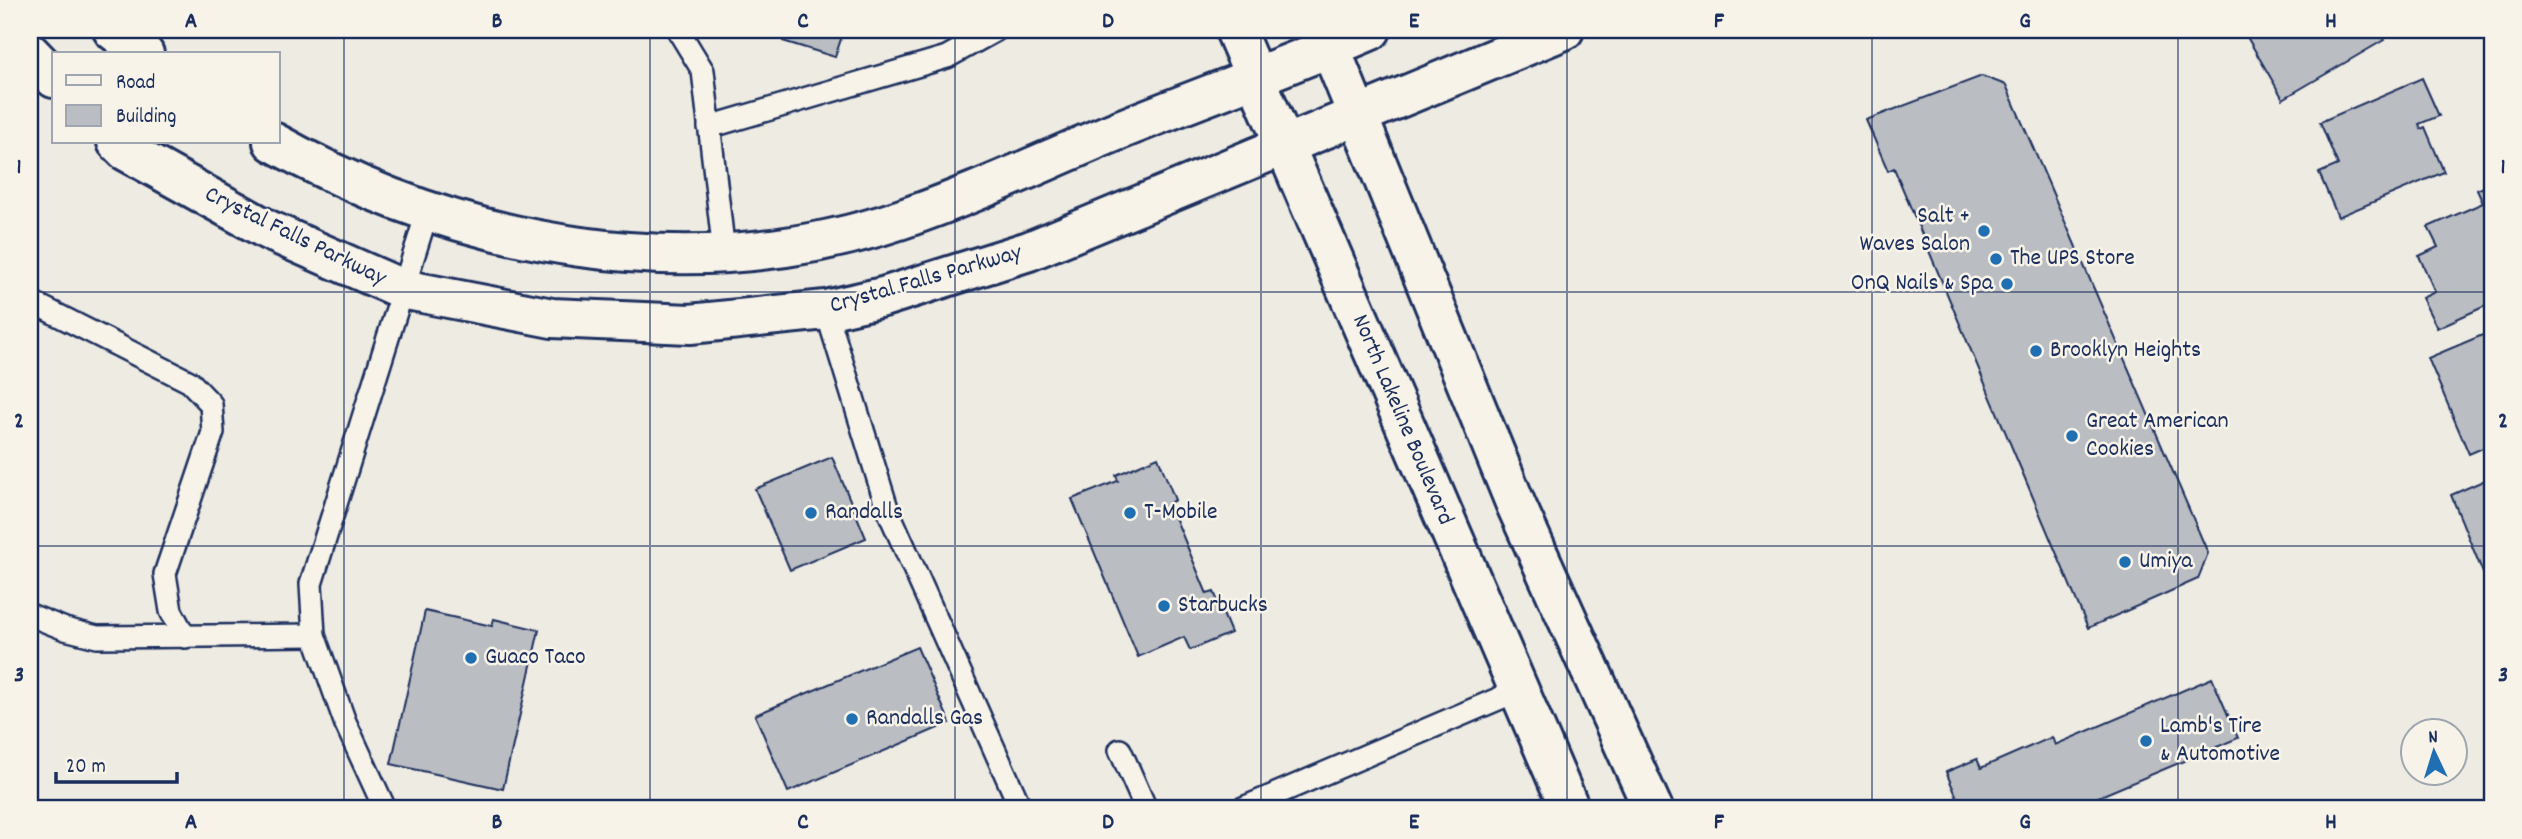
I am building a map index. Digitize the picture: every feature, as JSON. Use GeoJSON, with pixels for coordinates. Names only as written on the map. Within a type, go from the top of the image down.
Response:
{"type":"FeatureCollection","features":[{"type":"Feature","properties":{"kind":"street"},"geometry":{"type":"LineString","coordinates":[[113,30],[141,52]]}},
{"type":"Feature","properties":{"kind":"street","name":"North Lakeline Boulevard"},"geometry":{"type":"LineString","coordinates":[[1235,30],[1570,809]]}},
{"type":"Feature","properties":{"kind":"street"},"geometry":{"type":"LineString","coordinates":[[277,144],[326,172],[428,213],[514,237],[592,250],[724,253],[814,242],[901,219],[1256,75],[1327,39],[1371,30]]}},
{"type":"Feature","properties":{"kind":"street","name":"Crystal Falls Parkway"},"geometry":{"type":"LineString","coordinates":[[119,144],[268,230],[402,289],[552,318],[690,324],[826,310],[883,297],[1029,251],[1564,30]]}},
{"type":"Feature","properties":{"kind":"street"},"geometry":{"type":"LineString","coordinates":[[1327,39],[1516,505],[1653,809]]}},
{"type":"Feature","properties":{"kind":"street"},"geometry":{"type":"LineString","coordinates":[[30,53],[52,76]]}},
{"type":"Feature","properties":{"kind":"lane"},"geometry":{"type":"LineString","coordinates":[[678,30],[703,71],[724,253]]}},
{"type":"Feature","properties":{"kind":"lane"},"geometry":{"type":"LineString","coordinates":[[709,127],[947,57],[996,30]]}},
{"type":"Feature","properties":{"kind":"lane"},"geometry":{"type":"LineString","coordinates":[[385,809],[345,722],[314,635],[311,584],[428,213]]}},
{"type":"Feature","properties":{"kind":"lane"},"geometry":{"type":"LineString","coordinates":[[30,301],[190,382],[211,404],[213,432],[165,574],[171,611],[185,637]]}},
{"type":"Feature","properties":{"kind":"lane"},"geometry":{"type":"LineString","coordinates":[[826,310],[887,508],[1021,809]]}},
{"type":"Feature","properties":{"kind":"lane"},"geometry":{"type":"LineString","coordinates":[[30,615],[65,629],[97,636],[314,635]]}},
{"type":"Feature","properties":{"kind":"lane"},"geometry":{"type":"LineString","coordinates":[[1241,809],[1519,690]]}},
{"type":"Feature","properties":{"kind":"lane"},"geometry":{"type":"LineString","coordinates":[[1120,750],[1146,809]]}},
{"type":"Feature","properties":{"kind":"building"},"geometry":{"type":"Polygon","coordinates":[[[766,30],[844,30],[835,57],[783,41],[785,36],[766,30]]]}},
{"type":"Feature","properties":{"kind":"building"},"geometry":{"type":"Polygon","coordinates":[[[2243,30],[2378,30],[2384,40],[2283,99],[2243,30]]]}},
{"type":"Feature","properties":{"kind":"building"},"geometry":{"type":"Polygon","coordinates":[[[1982,76],[2006,85],[2208,553],[2198,579],[2088,628],[1894,168],[1888,171],[1866,120],[1982,76]]]}},
{"type":"Feature","properties":{"kind":"building"},"geometry":{"type":"Polygon","coordinates":[[[2422,78],[2439,116],[2419,124],[2421,129],[2425,127],[2444,172],[2338,217],[2319,173],[2338,165],[2320,122],[2422,78]]]}},
{"type":"Feature","properties":{"kind":"building"},"geometry":{"type":"Polygon","coordinates":[[[2492,183],[2492,303],[2437,328],[2422,298],[2435,292],[2419,256],[2438,247],[2428,227],[2483,203],[2477,190],[2492,183]]]}},
{"type":"Feature","properties":{"kind":"building"},"geometry":{"type":"Polygon","coordinates":[[[2492,331],[2492,444],[2469,454],[2428,358],[2492,331]]]}},
{"type":"Feature","properties":{"kind":"building","name":"Randalls"},"geometry":{"type":"Polygon","coordinates":[[[832,457],[866,538],[790,570],[755,489],[832,457]]]}},
{"type":"Feature","properties":{"kind":"building"},"geometry":{"type":"Polygon","coordinates":[[[1158,457],[1175,500],[1169,503],[1207,594],[1214,592],[1231,633],[1190,650],[1184,637],[1138,657],[1072,499],[1118,481],[1116,475],[1158,457]]]}},
{"type":"Feature","properties":{"kind":"building"},"geometry":{"type":"Polygon","coordinates":[[[2492,477],[2492,583],[2488,585],[2451,495],[2492,477]]]}},
{"type":"Feature","properties":{"kind":"building"},"geometry":{"type":"Polygon","coordinates":[[[425,611],[492,626],[494,619],[539,630],[503,789],[391,764],[425,611]]]}},
{"type":"Feature","properties":{"kind":"building","name":"Randalls Gas"},"geometry":{"type":"Polygon","coordinates":[[[917,647],[950,723],[788,792],[755,715],[917,647]]]}},
{"type":"Feature","properties":{"kind":"building","name":"Lamb's Tire & Automotive"},"geometry":{"type":"Polygon","coordinates":[[[2212,678],[2238,738],[2070,809],[1962,809],[1946,772],[1977,759],[1981,768],[2052,737],[2055,745],[2212,678]]]}},
{"type":"Feature","properties":{"kind":"place","name":"Salt + Waves Salon"},"geometry":{"type":"Point","coordinates":[1984,231]}},
{"type":"Feature","properties":{"kind":"place","name":"The UPS Store"},"geometry":{"type":"Point","coordinates":[1996,259]}},
{"type":"Feature","properties":{"kind":"place","name":"OnQ Nails & Spa"},"geometry":{"type":"Point","coordinates":[2007,284]}},
{"type":"Feature","properties":{"kind":"place","name":"Brooklyn Heights"},"geometry":{"type":"Point","coordinates":[2036,351]}},
{"type":"Feature","properties":{"kind":"place","name":"Great American Cookies"},"geometry":{"type":"Point","coordinates":[2072,436]}},
{"type":"Feature","properties":{"kind":"place","name":"Randalls"},"geometry":{"type":"Point","coordinates":[811,513]}},
{"type":"Feature","properties":{"kind":"place","name":"T-Mobile"},"geometry":{"type":"Point","coordinates":[1130,513]}},
{"type":"Feature","properties":{"kind":"place","name":"Umiya"},"geometry":{"type":"Point","coordinates":[2125,562]}},
{"type":"Feature","properties":{"kind":"place","name":"Starbucks"},"geometry":{"type":"Point","coordinates":[1164,606]}},
{"type":"Feature","properties":{"kind":"place","name":"Guaco Taco"},"geometry":{"type":"Point","coordinates":[471,658]}},
{"type":"Feature","properties":{"kind":"place","name":"Randalls Gas"},"geometry":{"type":"Point","coordinates":[852,719]}},
{"type":"Feature","properties":{"kind":"place","name":"Lamb's Tire & Automotive"},"geometry":{"type":"Point","coordinates":[2146,741]}}]}
